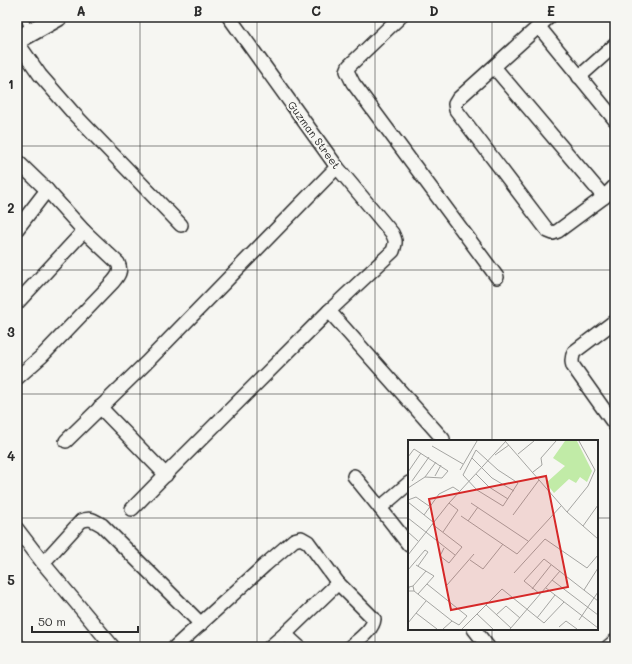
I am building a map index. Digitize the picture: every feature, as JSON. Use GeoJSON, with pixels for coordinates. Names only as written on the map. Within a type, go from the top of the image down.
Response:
{"type":"FeatureCollection","features":[{"type":"Feature","properties":{"kind":"main road"},"geometry":{"type":"LineString","coordinates":[[22,33],[58,17]]}},
{"type":"Feature","properties":{"kind":"street","name":"Guzman Street"},"geometry":{"type":"LineString","coordinates":[[229,17],[337,167],[392,233],[396,240],[393,251],[329,310]]}},
{"type":"Feature","properties":{"kind":"street"},"geometry":{"type":"LineString","coordinates":[[400,17],[348,66],[347,71],[353,84],[497,277]]}},
{"type":"Feature","properties":{"kind":"street"},"geometry":{"type":"LineString","coordinates":[[549,17],[458,99],[455,104],[456,110],[548,231],[553,233],[558,231],[604,197],[615,186]]}},
{"type":"Feature","properties":{"kind":"street"},"geometry":{"type":"LineString","coordinates":[[538,26],[615,120]]}},
{"type":"Feature","properties":{"kind":"street"},"geometry":{"type":"LineString","coordinates":[[22,33],[40,75],[75,115],[181,225]]}},
{"type":"Feature","properties":{"kind":"street"},"geometry":{"type":"LineString","coordinates":[[579,77],[615,46]]}},
{"type":"Feature","properties":{"kind":"street"},"geometry":{"type":"LineString","coordinates":[[494,67],[604,197]]}},
{"type":"Feature","properties":{"kind":"street"},"geometry":{"type":"LineString","coordinates":[[17,161],[120,266],[118,276],[42,356],[17,378]]}},
{"type":"Feature","properties":{"kind":"street"},"geometry":{"type":"LineString","coordinates":[[66,442],[146,363],[337,167]]}},
{"type":"Feature","properties":{"kind":"street"},"geometry":{"type":"LineString","coordinates":[[17,229],[47,190]]}},
{"type":"Feature","properties":{"kind":"street"},"geometry":{"type":"LineString","coordinates":[[17,303],[84,231]]}},
{"type":"Feature","properties":{"kind":"street"},"geometry":{"type":"LineString","coordinates":[[132,509],[329,310],[443,440]]}},
{"type":"Feature","properties":{"kind":"street"},"geometry":{"type":"LineString","coordinates":[[615,321],[574,352],[572,360],[573,366],[615,425]]}},
{"type":"Feature","properties":{"kind":"street"},"geometry":{"type":"LineString","coordinates":[[100,407],[166,475]]}},
{"type":"Feature","properties":{"kind":"street"},"geometry":{"type":"LineString","coordinates":[[354,476],[408,544]]}},
{"type":"Feature","properties":{"kind":"street"},"geometry":{"type":"LineString","coordinates":[[380,508],[408,484]]}},
{"type":"Feature","properties":{"kind":"street"},"geometry":{"type":"LineString","coordinates":[[43,563],[81,520],[86,518],[92,519],[102,525],[201,624]]}},
{"type":"Feature","properties":{"kind":"street"},"geometry":{"type":"LineString","coordinates":[[17,529],[43,563],[113,647]]}},
{"type":"Feature","properties":{"kind":"street"},"geometry":{"type":"LineString","coordinates":[[175,647],[265,565],[294,540],[298,539],[304,539],[308,542],[338,583],[374,619],[372,627],[350,647]]}},
{"type":"Feature","properties":{"kind":"street"},"geometry":{"type":"LineString","coordinates":[[270,647],[338,583]]}},
{"type":"Feature","properties":{"kind":"street"},"geometry":{"type":"LineString","coordinates":[[475,630],[488,647]]}},
{"type":"Feature","properties":{"kind":"street"},"geometry":{"type":"LineString","coordinates":[[285,634],[299,647]]}},
{"type":"Feature","properties":{"kind":"street"},"geometry":{"type":"LineString","coordinates":[[608,647],[615,641]]}}]}
